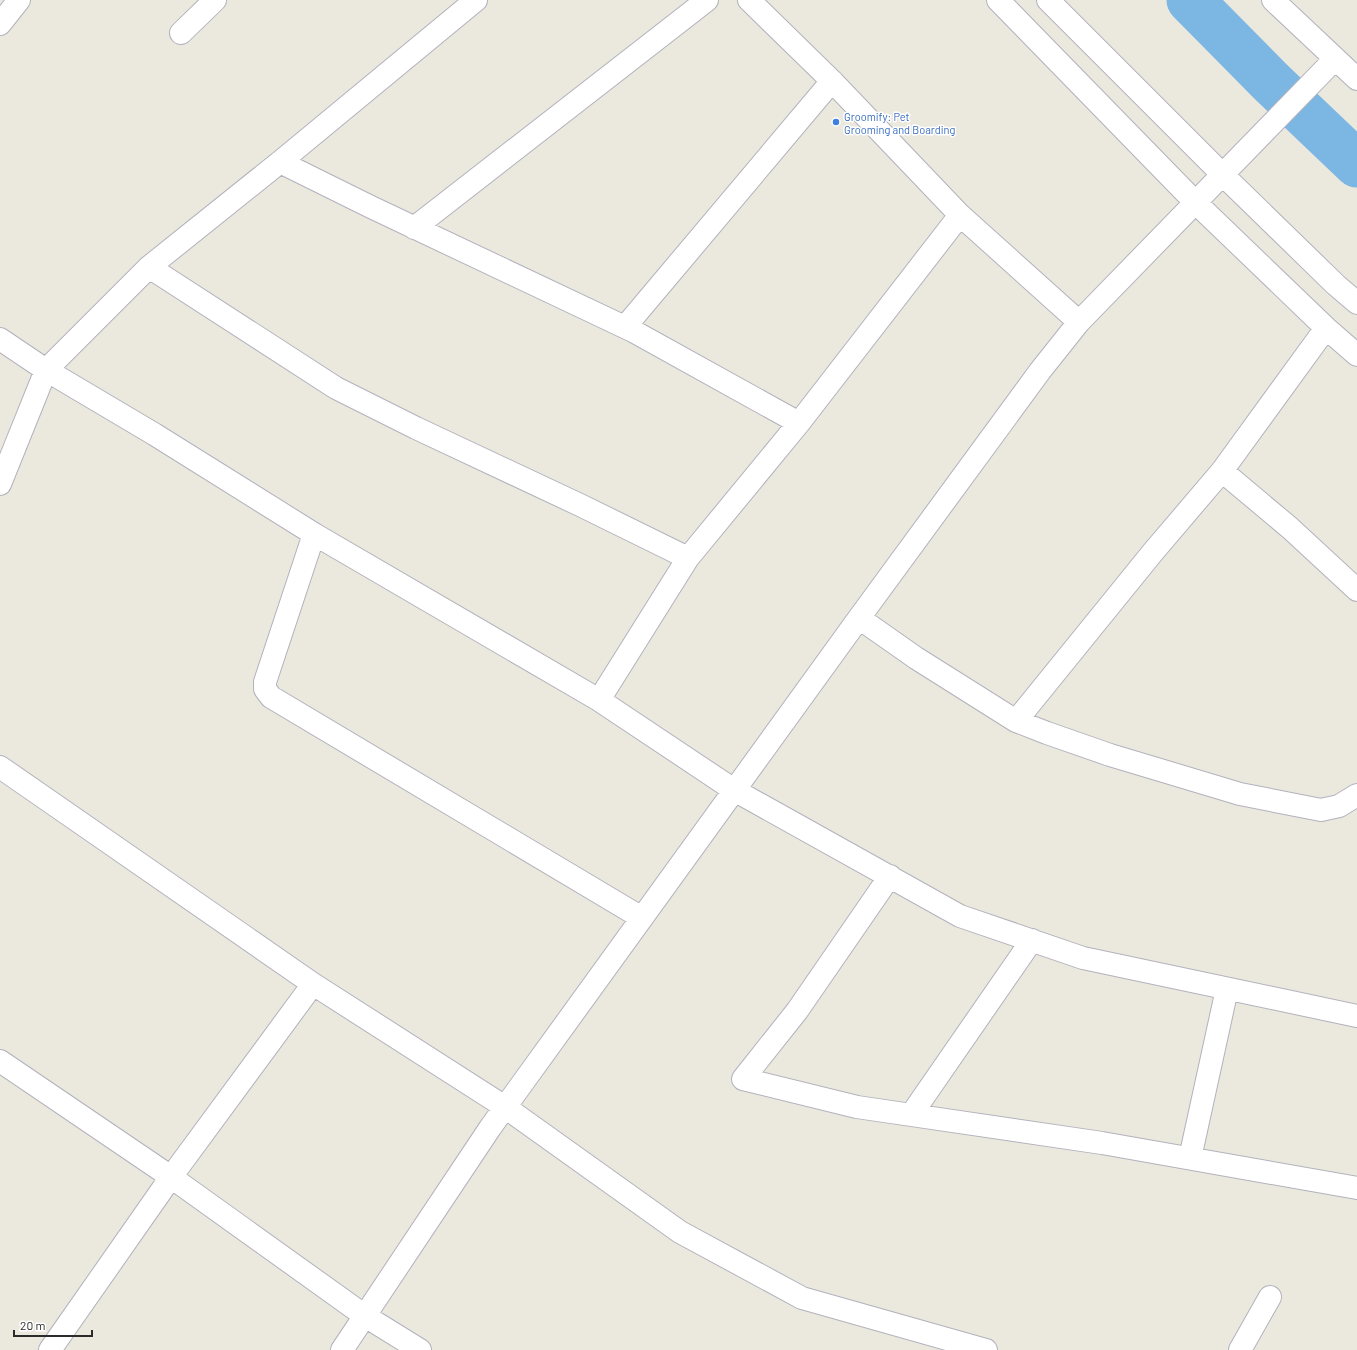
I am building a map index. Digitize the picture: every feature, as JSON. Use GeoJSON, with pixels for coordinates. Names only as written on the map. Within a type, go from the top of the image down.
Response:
{"type":"FeatureCollection","features":[{"type":"Feature","properties":{"kind":"street"},"geometry":{"type":"LineString","coordinates":[[0,24],[19,0]]}},
{"type":"Feature","properties":{"kind":"street"},"geometry":{"type":"LineString","coordinates":[[181,33],[215,0]]}},
{"type":"Feature","properties":{"kind":"street"},"geometry":{"type":"LineString","coordinates":[[0,484],[46,370],[149,267],[280,162],[476,0]]}},
{"type":"Feature","properties":{"kind":"street"},"geometry":{"type":"LineString","coordinates":[[414,228],[707,0]]}},
{"type":"Feature","properties":{"kind":"street"},"geometry":{"type":"LineString","coordinates":[[749,0],[832,81],[960,215],[1079,322]]}},
{"type":"Feature","properties":{"kind":"street"},"geometry":{"type":"LineString","coordinates":[[998,0],[1196,203],[1326,328],[1357,355]]}},
{"type":"Feature","properties":{"kind":"street"},"geometry":{"type":"LineString","coordinates":[[1048,0],[1223,175],[1357,303]]}},
{"type":"Feature","properties":{"kind":"street"},"geometry":{"type":"LineString","coordinates":[[1273,0],[1357,80]]}},
{"type":"Feature","properties":{"kind":"street"},"geometry":{"type":"LineString","coordinates":[[342,1350],[490,1128],[859,618],[1036,377],[1079,322],[1335,59]]}},
{"type":"Feature","properties":{"kind":"street"},"geometry":{"type":"LineString","coordinates":[[625,327],[832,81]]}},
{"type":"Feature","properties":{"kind":"street"},"geometry":{"type":"LineString","coordinates":[[280,162],[414,228],[625,327],[799,423]]}},
{"type":"Feature","properties":{"kind":"street"},"geometry":{"type":"LineString","coordinates":[[599,700],[688,558],[799,423],[960,215]]}},
{"type":"Feature","properties":{"kind":"street"},"geometry":{"type":"LineString","coordinates":[[149,267],[336,388],[416,428],[580,505],[688,558]]}},
{"type":"Feature","properties":{"kind":"street"},"geometry":{"type":"LineString","coordinates":[[1016,721],[1152,552],[1222,471],[1326,328]]}},
{"type":"Feature","properties":{"kind":"street"},"geometry":{"type":"LineString","coordinates":[[0,340],[46,370],[154,434],[314,534],[599,700],[734,790],[960,916],[1083,958],[1357,1016]]}},
{"type":"Feature","properties":{"kind":"street"},"geometry":{"type":"LineString","coordinates":[[1222,471],[1290,528],[1357,590]]}},
{"type":"Feature","properties":{"kind":"street"},"geometry":{"type":"LineString","coordinates":[[314,534],[265,682],[265,689],[271,697],[642,918]]}},
{"type":"Feature","properties":{"kind":"street"},"geometry":{"type":"LineString","coordinates":[[859,618],[916,658],[1016,721],[1046,733],[1110,755],[1240,794],[1321,810],[1339,806],[1357,795]]}},
{"type":"Feature","properties":{"kind":"street"},"geometry":{"type":"LineString","coordinates":[[0,768],[313,984],[506,1107],[680,1232],[802,1298],[947,1345],[986,1350]]}},
{"type":"Feature","properties":{"kind":"street"},"geometry":{"type":"LineString","coordinates":[[890,876],[797,1011],[742,1079],[857,1107],[1094,1141],[1357,1188]]}},
{"type":"Feature","properties":{"kind":"street"},"geometry":{"type":"LineString","coordinates":[[911,1115],[1032,940]]}},
{"type":"Feature","properties":{"kind":"street"},"geometry":{"type":"LineString","coordinates":[[50,1350],[171,1177],[313,984]]}},
{"type":"Feature","properties":{"kind":"street"},"geometry":{"type":"LineString","coordinates":[[1190,1158],[1227,989]]}},
{"type":"Feature","properties":{"kind":"street"},"geometry":{"type":"LineString","coordinates":[[0,1061],[171,1177],[365,1316],[420,1350]]}},
{"type":"Feature","properties":{"kind":"street"},"geometry":{"type":"LineString","coordinates":[[1240,1350],[1270,1297]]}},
{"type":"Feature","properties":{"kind":"waterway"},"geometry":{"type":"LineString","coordinates":[[1190,0],[1271,82],[1357,164]]}},
{"type":"Feature","properties":{"kind":"place","name":"Groomify: Pet Grooming and Boarding"},"geometry":{"type":"Point","coordinates":[836,122]}}]}
